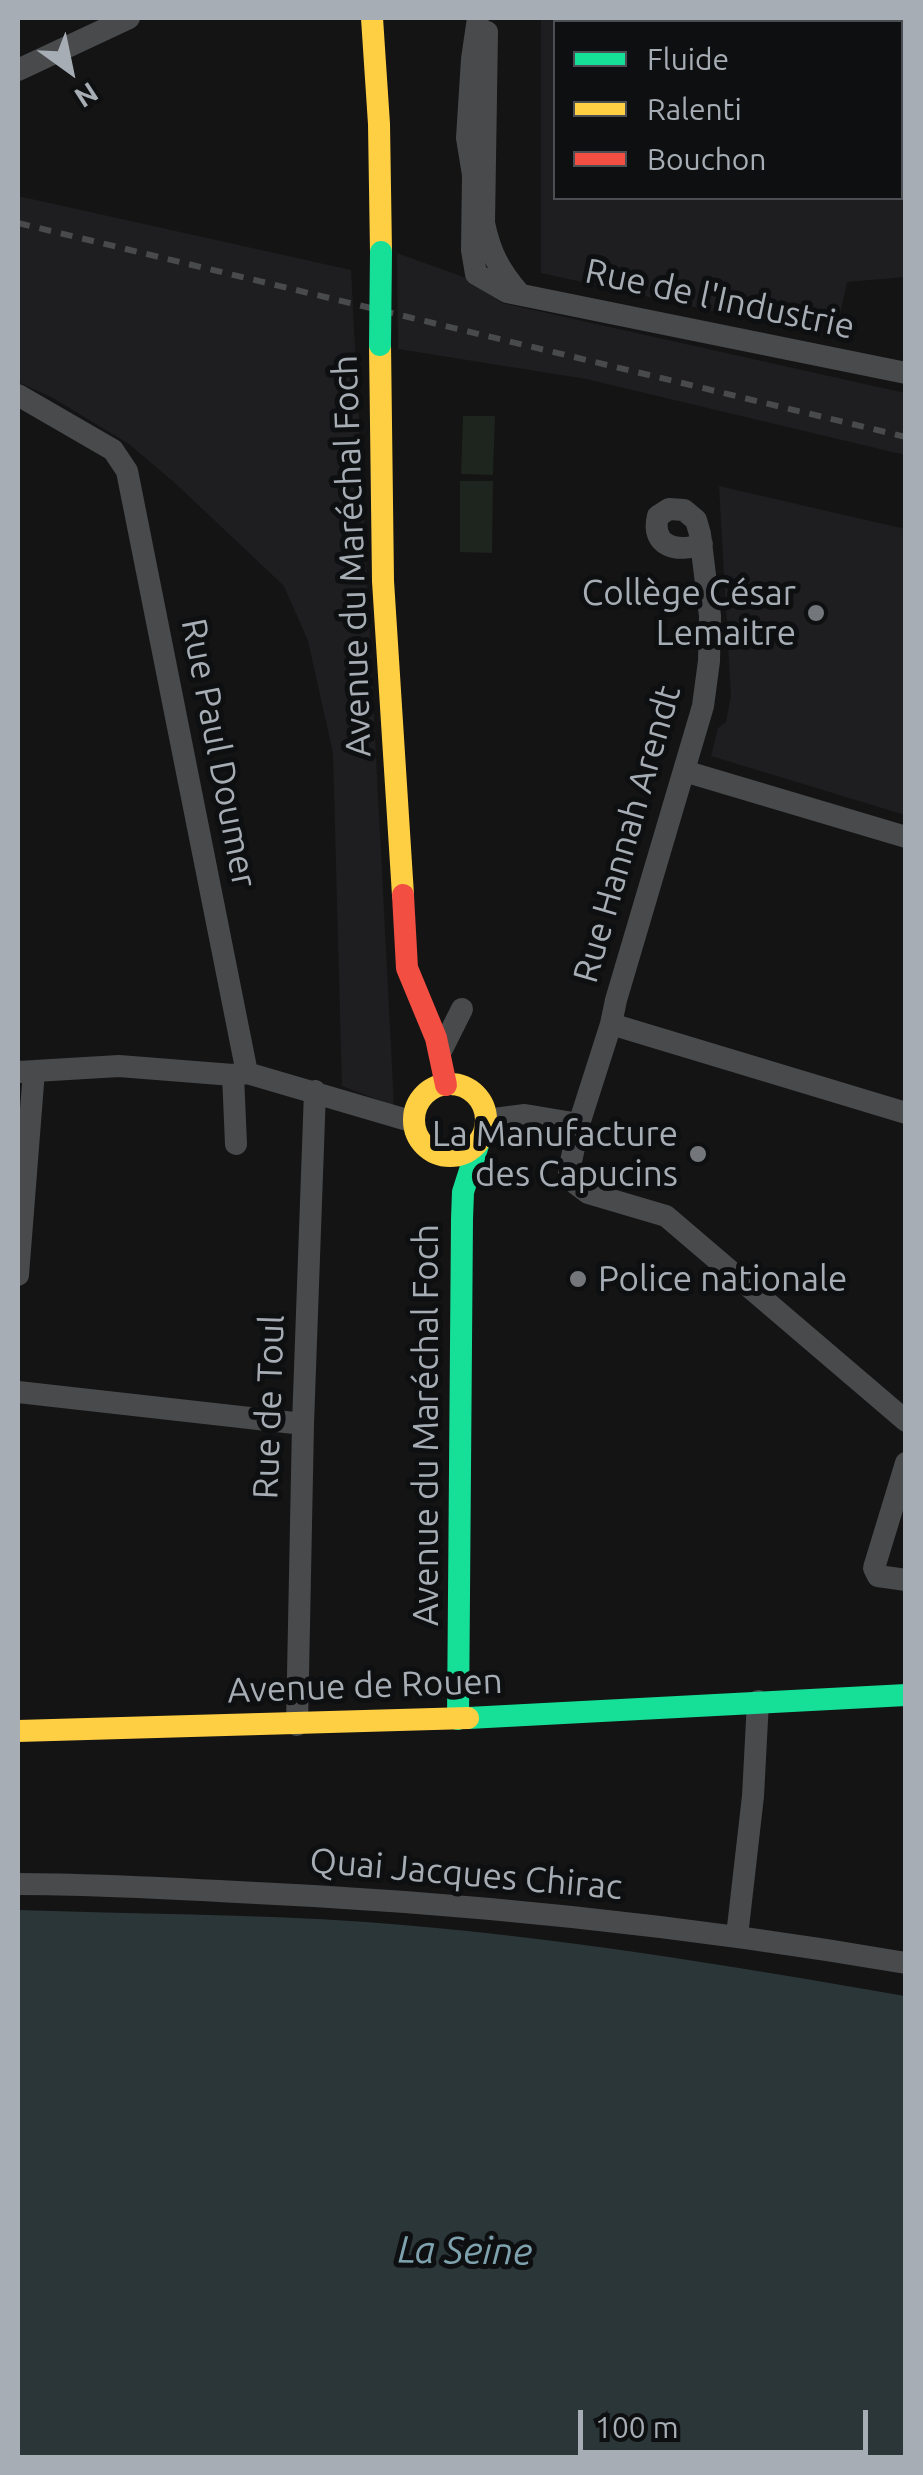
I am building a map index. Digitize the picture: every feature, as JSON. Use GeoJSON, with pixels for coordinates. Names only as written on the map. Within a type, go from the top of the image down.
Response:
{"type":"FeatureCollection","features":[{"type":"Feature","properties":{"kind":"main road","name":"Avenue du Maréchal Foch"},"geometry":{"type":"LineString","coordinates":[[372,18],[379,124],[383,581],[407,968],[414,994],[442,1049],[446,1085]]}},
{"type":"Feature","properties":{"kind":"main road"},"geometry":{"type":"LineString","coordinates":[[446,1085],[470,1091],[484,1109],[482,1131],[461,1154],[440,1154],[421,1142],[414,1122],[425,1094],[446,1085]]}},
{"type":"Feature","properties":{"kind":"main road","name":"Avenue du Maréchal Foch"},"geometry":{"type":"LineString","coordinates":[[458,1719],[463,1192],[482,1131]]}},
{"type":"Feature","properties":{"kind":"main road","name":"Avenue du Maréchal Foch"},"geometry":{"type":"LineString","coordinates":[[440,1154],[463,1192]]}},
{"type":"Feature","properties":{"kind":"main road","name":"Avenue de Rouen"},"geometry":{"type":"LineString","coordinates":[[758,1705],[906,1695]]}},
{"type":"Feature","properties":{"kind":"main road","name":"Avenue de Rouen"},"geometry":{"type":"LineString","coordinates":[[18,1731],[458,1719],[715,1703],[830,1714],[906,1714]]}},
{"type":"Feature","properties":{"kind":"street"},"geometry":{"type":"LineString","coordinates":[[18,70],[129,18]]}},
{"type":"Feature","properties":{"kind":"street","name":"Rue de l'Industrie"},"geometry":{"type":"LineString","coordinates":[[478,18],[467,138],[473,175],[472,250],[476,274],[508,292],[906,373]]}},
{"type":"Feature","properties":{"kind":"street"},"geometry":{"type":"LineString","coordinates":[[486,18],[484,223],[490,251],[520,292]]}},
{"type":"Feature","properties":{"kind":"street","name":"Rue Paul Doumer"},"geometry":{"type":"LineString","coordinates":[[18,395],[112,450],[126,471],[240,1074],[236,1144]]}},
{"type":"Feature","properties":{"kind":"street","name":"Rue Hannah Arendt"},"geometry":{"type":"LineString","coordinates":[[702,544],[710,616],[703,706],[579,1124],[569,1171],[576,1184],[588,1193],[666,1216],[906,1420]]}},
{"type":"Feature","properties":{"kind":"street"},"geometry":{"type":"LineString","coordinates":[[684,771],[906,837]]}},
{"type":"Feature","properties":{"kind":"street"},"geometry":{"type":"LineString","coordinates":[[426,1016],[462,1009],[442,1049]]}},
{"type":"Feature","properties":{"kind":"street"},"geometry":{"type":"LineString","coordinates":[[611,1024],[906,1112]]}},
{"type":"Feature","properties":{"kind":"street"},"geometry":{"type":"LineString","coordinates":[[18,1276],[26,1071],[118,1066],[240,1074],[414,1122]]}},
{"type":"Feature","properties":{"kind":"street","name":"Rue de Toul"},"geometry":{"type":"LineString","coordinates":[[297,1725],[315,1092]]}},
{"type":"Feature","properties":{"kind":"street"},"geometry":{"type":"LineString","coordinates":[[482,1131],[525,1115],[579,1124]]}},
{"type":"Feature","properties":{"kind":"street"},"geometry":{"type":"LineString","coordinates":[[18,1392],[303,1424]]}},
{"type":"Feature","properties":{"kind":"street"},"geometry":{"type":"LineString","coordinates":[[906,1463],[874,1568],[878,1576],[906,1580]]}},
{"type":"Feature","properties":{"kind":"street"},"geometry":{"type":"LineString","coordinates":[[737,1936],[753,1796],[758,1705]]}},
{"type":"Feature","properties":{"kind":"street","name":"Quai Jacques Chirac"},"geometry":{"type":"LineString","coordinates":[[18,1884],[364,1898],[568,1914],[906,1963]]}},
{"type":"Feature","properties":{"kind":"shaded area"},"geometry":{"type":"Polygon","coordinates":[[[541,18],[875,18],[553,20],[553,200],[903,200],[905,41],[905,277],[847,282],[835,338],[541,273],[541,18]]]}},
{"type":"Feature","properties":{"kind":"shaded area"},"geometry":{"type":"Polygon","coordinates":[[[18,196],[351,270],[394,1106],[342,1086],[333,753],[308,641],[284,586],[177,485],[129,444],[53,398],[18,382],[18,196]]]}},
{"type":"Feature","properties":{"kind":"shaded area"},"geometry":{"type":"Polygon","coordinates":[[[397,253],[466,278],[502,303],[905,393],[905,455],[586,379],[398,349],[397,253]]]}},
{"type":"Feature","properties":{"kind":"shaded area"},"geometry":{"type":"Polygon","coordinates":[[[463,416],[495,416],[493,475],[461,474],[463,416]]]}},
{"type":"Feature","properties":{"kind":"shaded area"},"geometry":{"type":"Polygon","coordinates":[[[460,481],[493,481],[492,553],[460,552],[460,481]]]}},
{"type":"Feature","properties":{"kind":"shaded area","name":"Collège César Lemaitre"},"geometry":{"type":"Polygon","coordinates":[[[719,486],[905,529],[905,815],[711,756],[718,728],[726,722],[731,696],[719,486]]]}},
{"type":"Feature","properties":{"kind":"water","name":"La Seine"},"geometry":{"type":"Polygon","coordinates":[[[18,1910],[279,1917],[434,1928],[637,1952],[905,1996],[905,2457],[18,2457],[18,1910]]]}},
{"type":"Feature","properties":{"kind":"railway"},"geometry":{"type":"LineString","coordinates":[[18,223],[906,437]]}},
{"type":"Feature","properties":{"kind":"traffic: fast"},"geometry":{"type":"LineString","coordinates":[[380,345],[381,252]]}},
{"type":"Feature","properties":{"kind":"traffic: fast"},"geometry":{"type":"LineString","coordinates":[[458,1719],[462,1219],[463,1192],[479,1142]]}},
{"type":"Feature","properties":{"kind":"traffic: fast"},"geometry":{"type":"LineString","coordinates":[[468,1718],[906,1695]]}},
{"type":"Feature","properties":{"kind":"traffic: slow"},"geometry":{"type":"LineString","coordinates":[[372,18],[381,252]]}},
{"type":"Feature","properties":{"kind":"traffic: slow"},"geometry":{"type":"LineString","coordinates":[[380,345],[383,581],[403,895]]}},
{"type":"Feature","properties":{"kind":"traffic: slow"},"geometry":{"type":"LineString","coordinates":[[450,1084],[475,1095],[486,1120],[475,1145],[450,1156],[425,1145],[414,1120],[425,1095],[450,1084]]}},
{"type":"Feature","properties":{"kind":"traffic: slow"},"geometry":{"type":"LineString","coordinates":[[18,1731],[468,1718]]}},
{"type":"Feature","properties":{"kind":"traffic: jam"},"geometry":{"type":"LineString","coordinates":[[403,895],[407,968],[436,1038],[446,1085]]}},
{"type":"Feature","properties":{"kind":"place","name":"Collège César Lemaitre"},"geometry":{"type":"Point","coordinates":[816,613]}},
{"type":"Feature","properties":{"kind":"place","name":"La Manufacture des Capucins"},"geometry":{"type":"Point","coordinates":[698,1154]}},
{"type":"Feature","properties":{"kind":"place","name":"Police nationale"},"geometry":{"type":"Point","coordinates":[578,1279]}}]}
